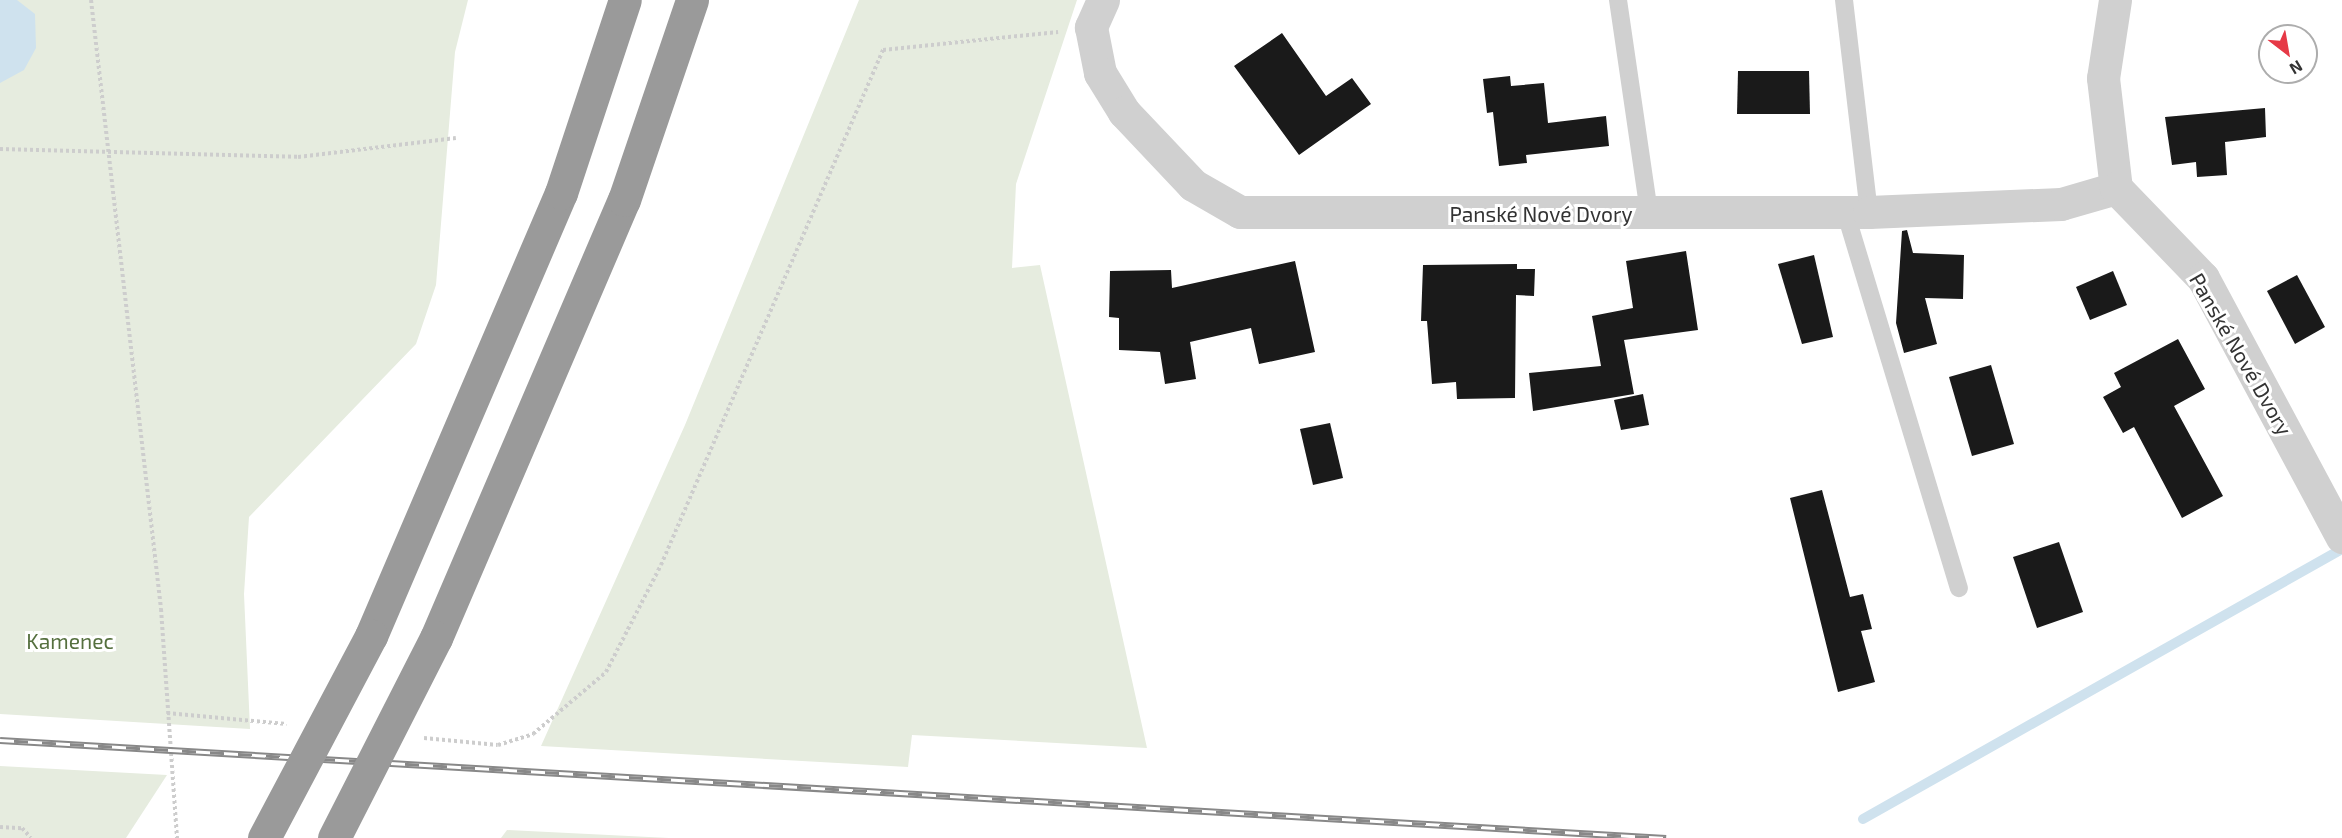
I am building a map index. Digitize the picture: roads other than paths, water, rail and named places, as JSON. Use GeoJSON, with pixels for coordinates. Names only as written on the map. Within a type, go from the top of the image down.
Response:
{"type":"FeatureCollection","features":[{"type":"Feature","properties":{"kind":"highway"},"geometry":{"type":"LineString","coordinates":[[264,838],[371,636],[561,193],[625,0]]}},
{"type":"Feature","properties":{"kind":"highway"},"geometry":{"type":"LineString","coordinates":[[334,838],[436,638],[624,200],[692,0]]}},
{"type":"Feature","properties":{"kind":"street"},"geometry":{"type":"LineString","coordinates":[[2115,0],[2103,78],[2116,188]]}},
{"type":"Feature","properties":{"kind":"street","name":"Panské Nové Dvory"},"geometry":{"type":"LineString","coordinates":[[1097,14],[1100,73],[1124,112],[1193,185],[1240,212],[1857,211],[2061,204],[2116,188],[2203,278],[2342,537]]}},
{"type":"Feature","properties":{"kind":"lane"},"geometry":{"type":"LineString","coordinates":[[1618,0],[1648,213]]}},
{"type":"Feature","properties":{"kind":"lane"},"geometry":{"type":"LineString","coordinates":[[1844,0],[1857,211],[1959,588]]}},
{"type":"Feature","properties":{"kind":"water"},"geometry":{"type":"Polygon","coordinates":[[[0,0],[17,0],[35,14],[36,48],[24,70],[0,83],[0,0]]]}},
{"type":"Feature","properties":{"kind":"waterway"},"geometry":{"type":"LineString","coordinates":[[1863,819],[2342,549]]}},
{"type":"Feature","properties":{"kind":"railway"},"geometry":{"type":"LineString","coordinates":[[0,740],[1666,838]]}},
{"type":"Feature","properties":{"kind":"park label","name":"Kamenec"},"geometry":{"type":"Point","coordinates":[70,641]}}]}
